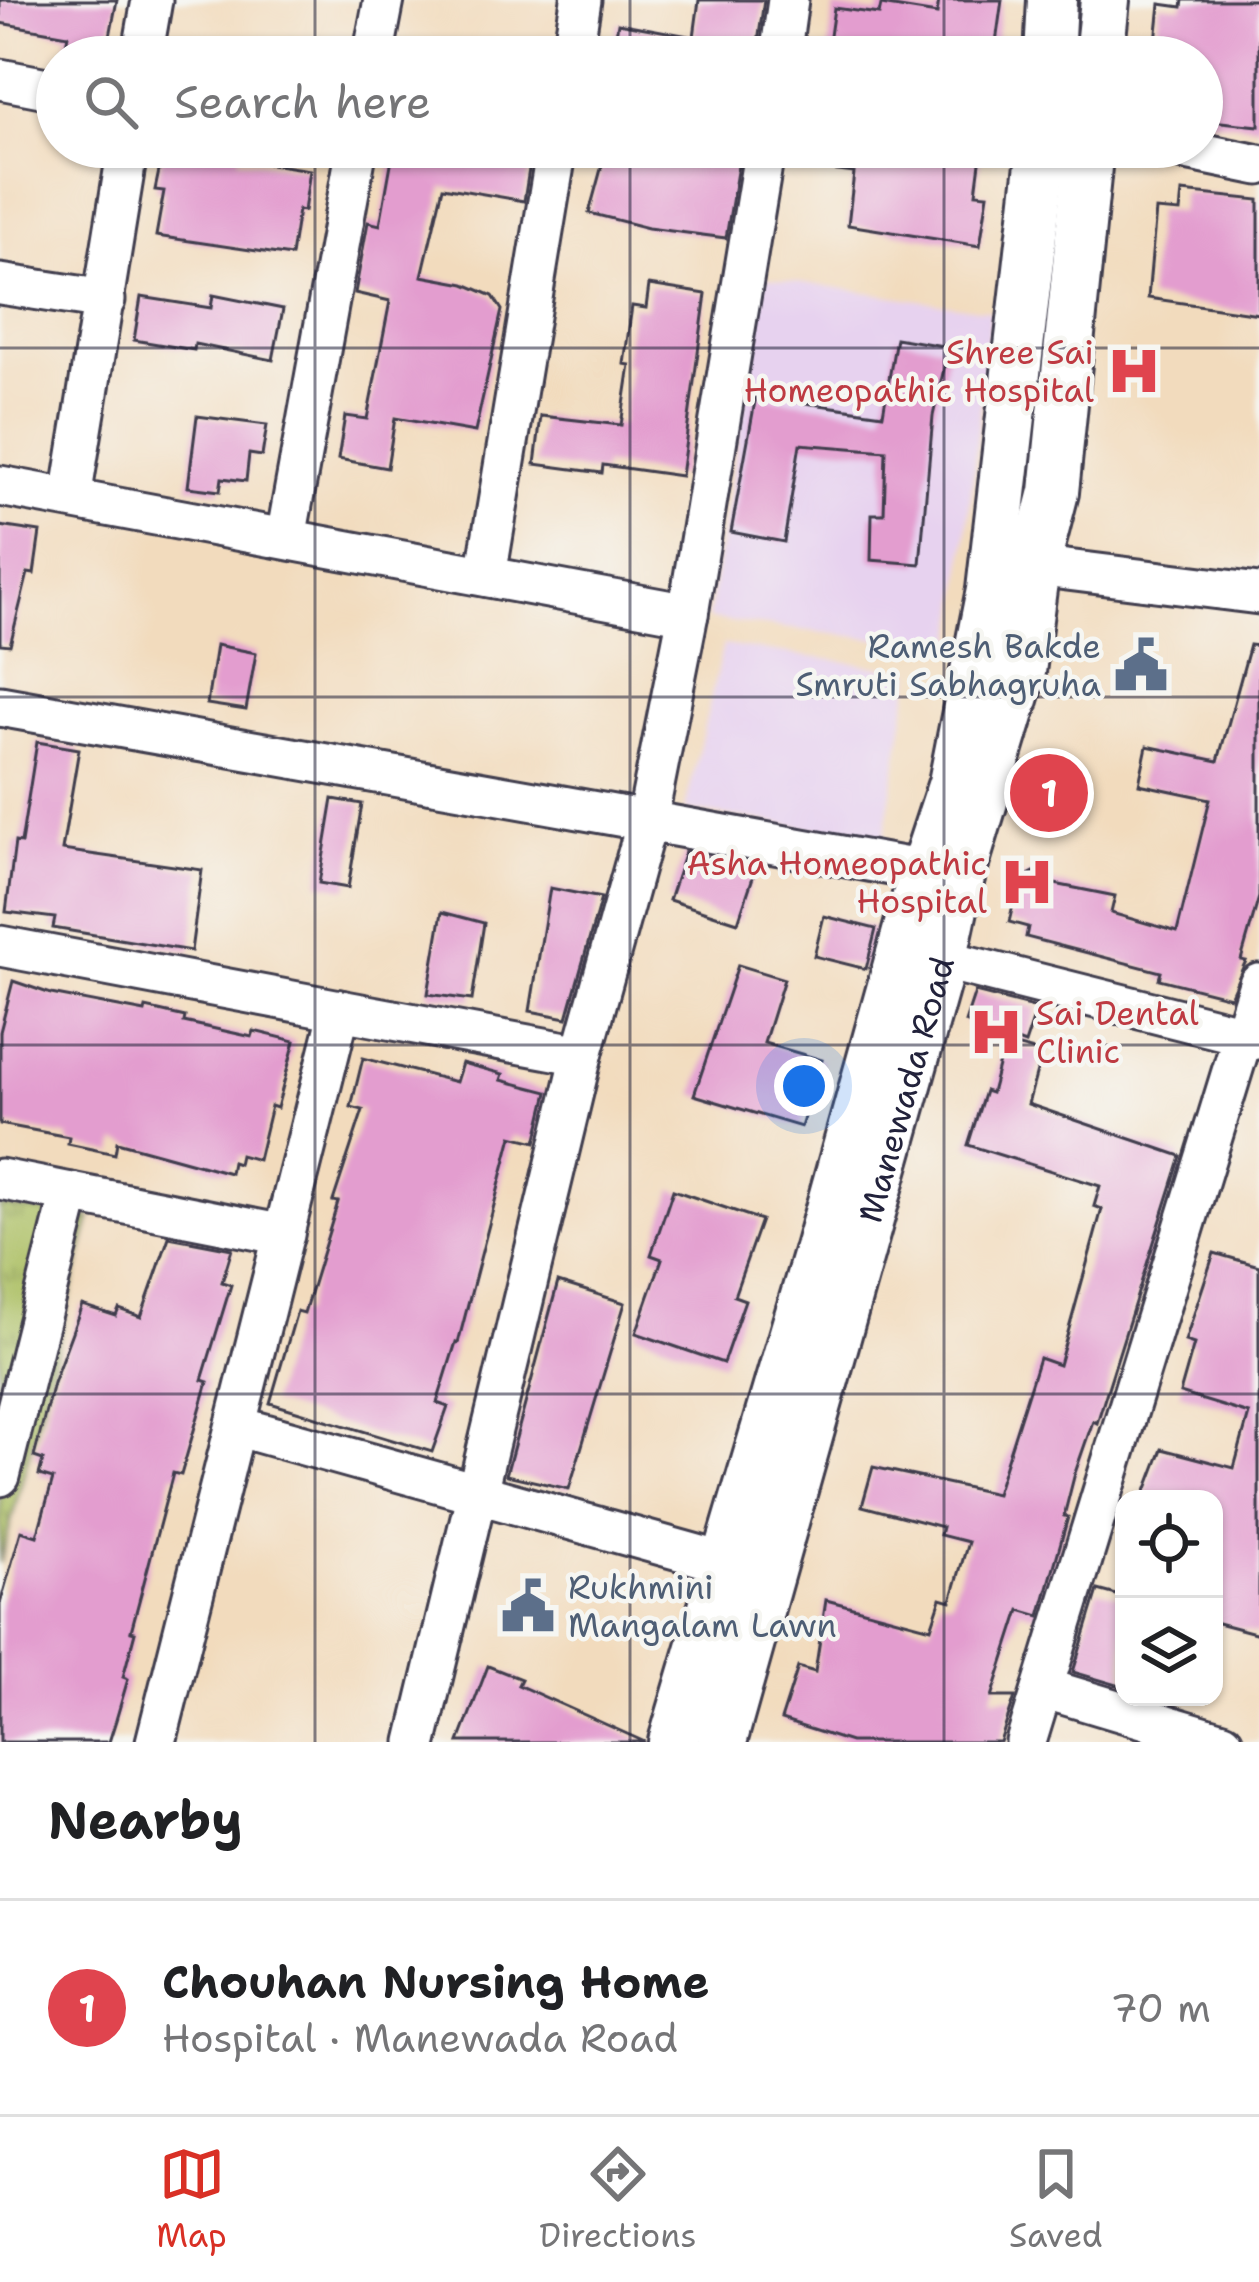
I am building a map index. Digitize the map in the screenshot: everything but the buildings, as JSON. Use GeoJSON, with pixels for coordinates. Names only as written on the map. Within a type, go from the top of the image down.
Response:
{"type":"FeatureCollection","features":[{"type":"Feature","properties":{"kind":"street"},"geometry":{"type":"LineString","coordinates":[[146,36],[152,0]]}},
{"type":"Feature","properties":{"kind":"street"},"geometry":{"type":"LineString","coordinates":[[377,36],[384,0]]}},
{"type":"Feature","properties":{"kind":"street"},"geometry":{"type":"LineString","coordinates":[[575,36],[581,0]]}},
{"type":"Feature","properties":{"kind":"street"},"geometry":{"type":"LineString","coordinates":[[783,36],[788,0]]}},
{"type":"Feature","properties":{"kind":"street"},"geometry":{"type":"LineString","coordinates":[[1050,36],[1052,0]]}},
{"type":"Feature","properties":{"kind":"street"},"geometry":{"type":"LineString","coordinates":[[1101,36],[1105,0]]}},
{"type":"Feature","properties":{"kind":"street"},"geometry":{"type":"LineString","coordinates":[[0,79],[36,86]]}},
{"type":"Feature","properties":{"kind":"street"},"geometry":{"type":"LineString","coordinates":[[1223,158],[1259,165]]}},
{"type":"Feature","properties":{"kind":"street"},"geometry":{"type":"LineString","coordinates":[[71,498],[125,168]]}},
{"type":"Feature","properties":{"kind":"street"},"geometry":{"type":"LineString","coordinates":[[286,538],[353,168]]}},
{"type":"Feature","properties":{"kind":"street"},"geometry":{"type":"LineString","coordinates":[[486,576],[554,168]]}},
{"type":"Feature","properties":{"kind":"street"},"geometry":{"type":"LineString","coordinates":[[417,1742],[582,1054],[647,821],[688,614],[762,168]]}},
{"type":"Feature","properties":{"kind":"street"},"geometry":{"type":"LineString","coordinates":[[0,706],[942,874],[953,783],[991,590],[1040,168]]}},
{"type":"Feature","properties":{"kind":"street","name":"Manewada Road"},"geometry":{"type":"LineString","coordinates":[[722,1742],[942,874],[1020,680],[1035,566],[1054,492],[1087,168]]}},
{"type":"Feature","properties":{"kind":"street"},"geometry":{"type":"LineString","coordinates":[[0,284],[105,300]]}},
{"type":"Feature","properties":{"kind":"street"},"geometry":{"type":"LineString","coordinates":[[0,486],[688,614]]}},
{"type":"Feature","properties":{"kind":"street"},"geometry":{"type":"LineString","coordinates":[[1035,566],[1259,594]]}},
{"type":"Feature","properties":{"kind":"street"},"geometry":{"type":"LineString","coordinates":[[0,946],[582,1054]]}},
{"type":"Feature","properties":{"kind":"street"},"geometry":{"type":"LineString","coordinates":[[673,1742],[922,955],[1252,1037]]}},
{"type":"Feature","properties":{"kind":"street"},"geometry":{"type":"LineString","coordinates":[[1026,1742],[1252,1037],[1259,983]]}},
{"type":"Feature","properties":{"kind":"street"},"geometry":{"type":"LineString","coordinates":[[156,1742],[340,1010]]}},
{"type":"Feature","properties":{"kind":"street"},"geometry":{"type":"LineString","coordinates":[[0,1179],[284,1235]]}},
{"type":"Feature","properties":{"kind":"street"},"geometry":{"type":"LineString","coordinates":[[0,1476],[71,1193]]}},
{"type":"Feature","properties":{"kind":"street"},"geometry":{"type":"LineString","coordinates":[[236,1426],[726,1563]]}},
{"type":"Feature","properties":{"kind":"street"},"geometry":{"type":"LineString","coordinates":[[1042,1688],[1223,1742]]}},
{"type":"Feature","properties":{"kind":"shaded area"},"geometry":{"type":"Polygon","coordinates":[[[765,277],[991,311],[954,648],[708,619],[765,277]]]}},
{"type":"Feature","properties":{"kind":"shaded area"},"geometry":{"type":"Polygon","coordinates":[[[723,645],[912,671],[884,839],[685,810],[723,645]]]}},
{"type":"Feature","properties":{"kind":"green space"},"geometry":{"type":"Polygon","coordinates":[[[0,1206],[91,1218],[0,1563],[0,1206]]]}},
{"type":"Feature","properties":{"kind":"place","name":"Shree Sai Homeopathic Hospital"},"geometry":{"type":"Point","coordinates":[1134,371]}},
{"type":"Feature","properties":{"kind":"place","name":"Ramesh Bakde Smruti Sabhagruha"},"geometry":{"type":"Point","coordinates":[1141,665]}},
{"type":"Feature","properties":{"kind":"place","name":"Chouhan Nursing Home"},"geometry":{"type":"Point","coordinates":[1049,793]}},
{"type":"Feature","properties":{"kind":"place","name":"Asha Homeopathic Hospital"},"geometry":{"type":"Point","coordinates":[1027,882]}},
{"type":"Feature","properties":{"kind":"place","name":"Sai Dental Clinic"},"geometry":{"type":"Point","coordinates":[996,1032]}},
{"type":"Feature","properties":{"kind":"place","name":"Rukhmini Mangalam Lawn"},"geometry":{"type":"Point","coordinates":[528,1606]}}]}
